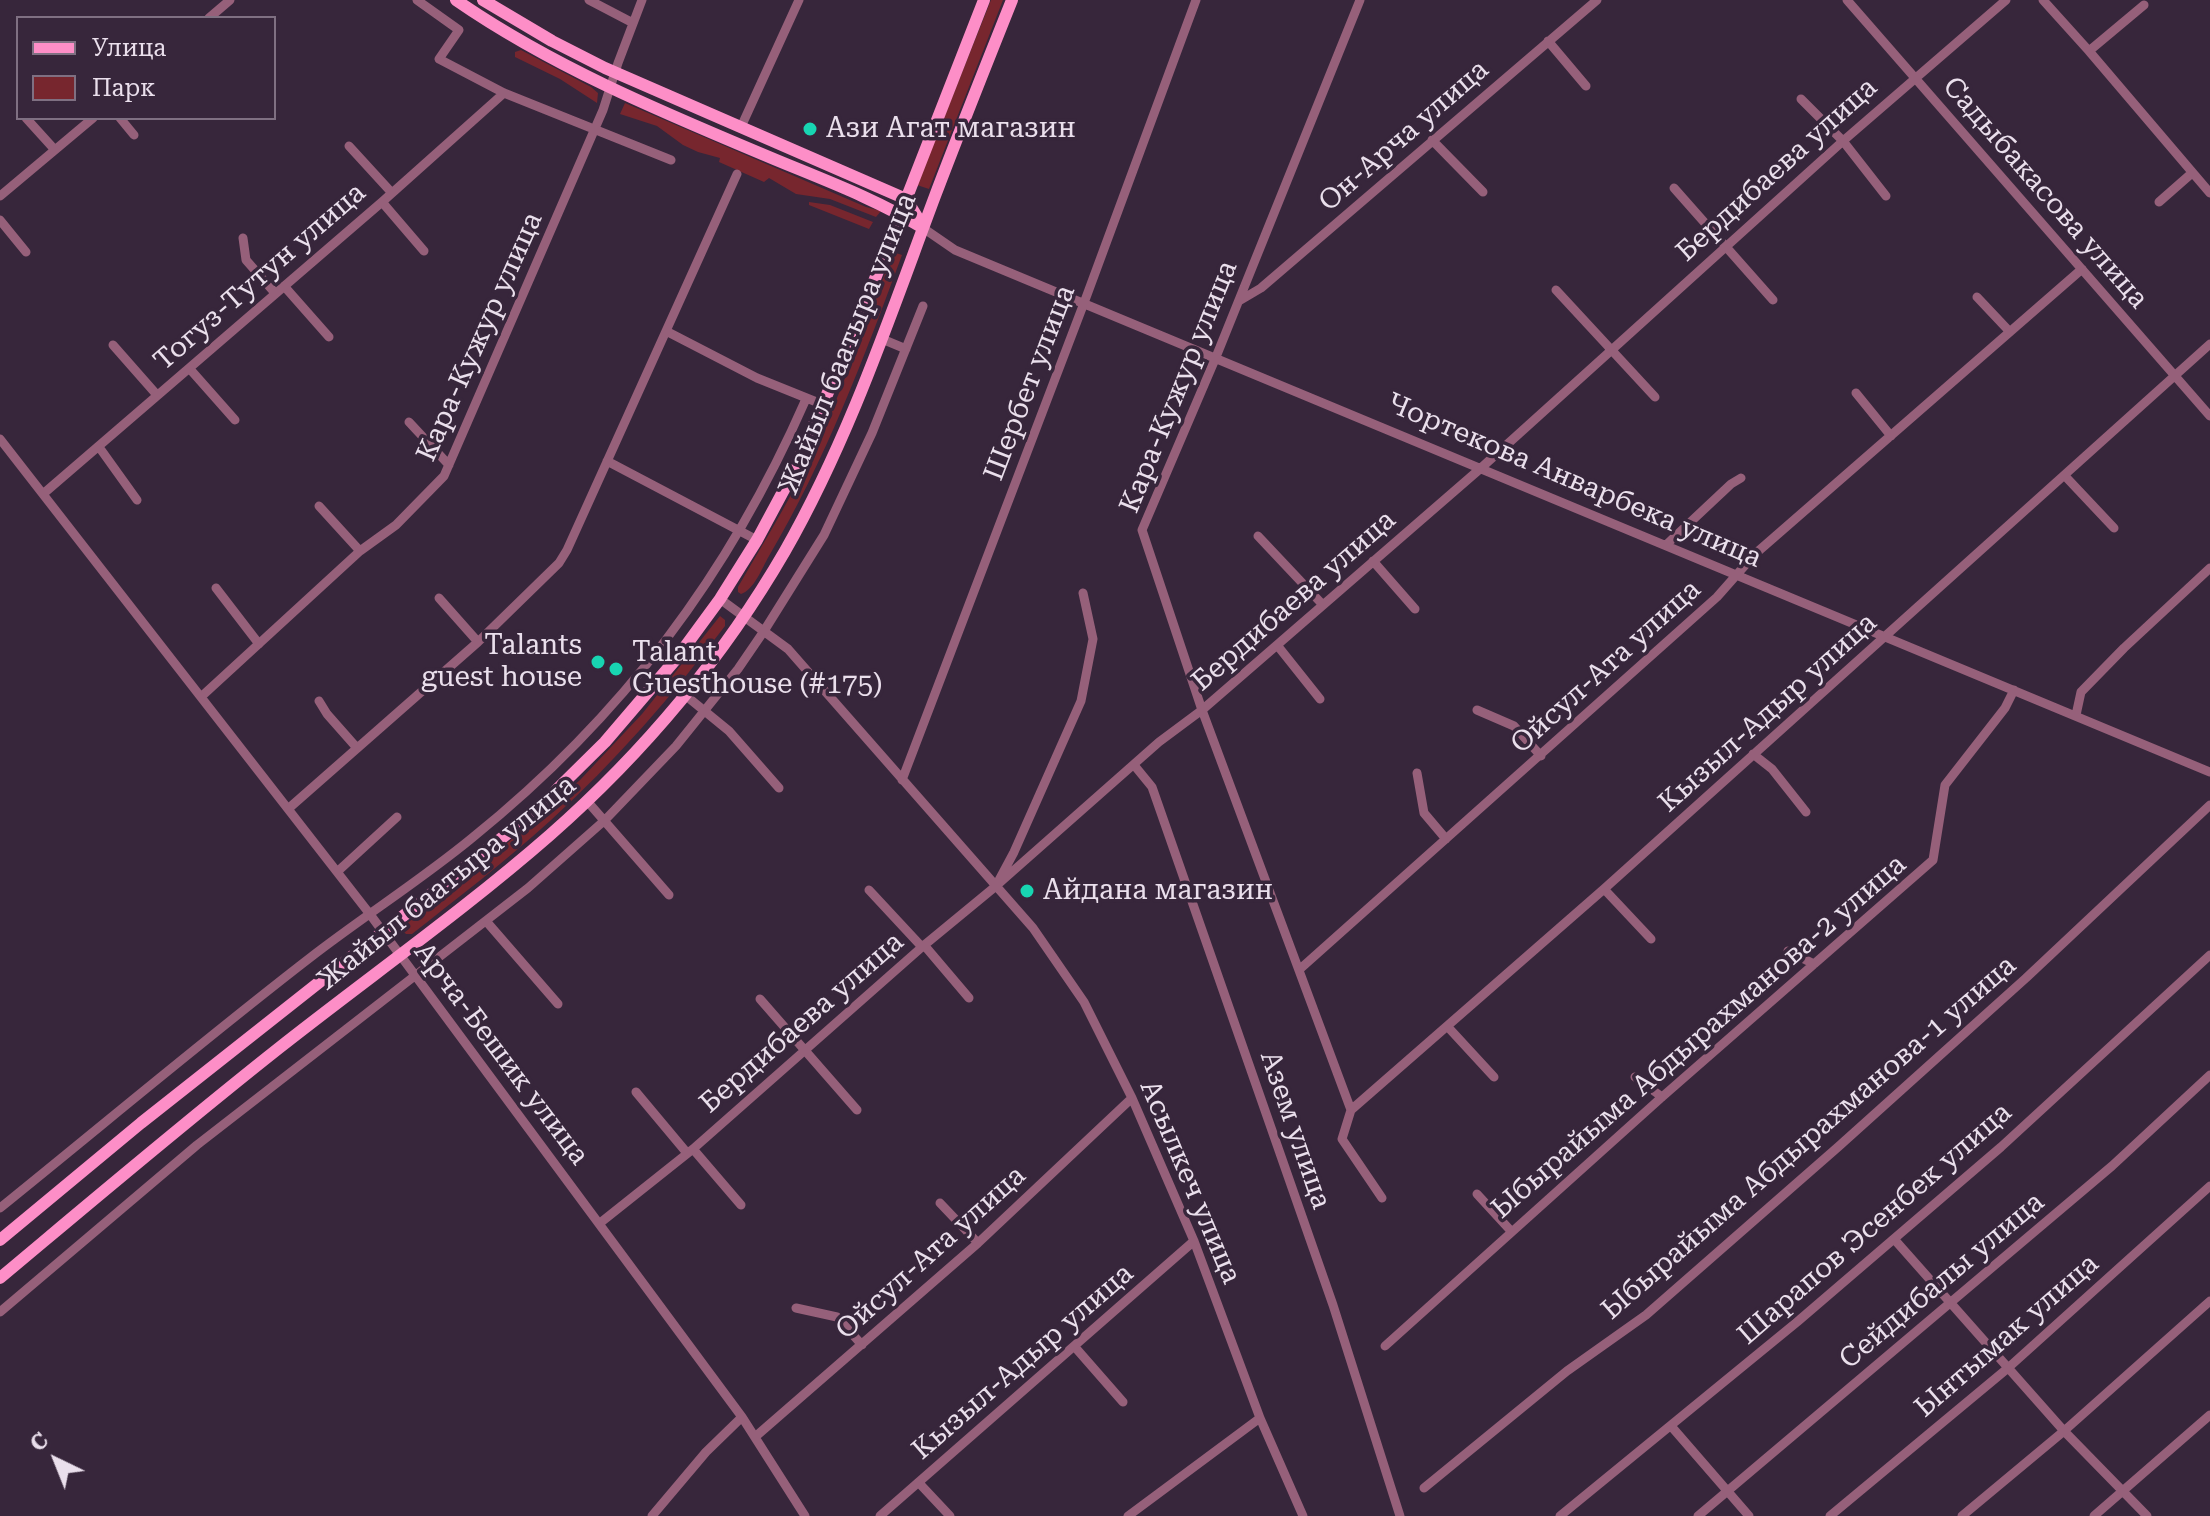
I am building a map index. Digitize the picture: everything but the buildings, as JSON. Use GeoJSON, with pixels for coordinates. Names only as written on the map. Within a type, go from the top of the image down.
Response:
{"type":"FeatureCollection","features":[{"type":"Feature","properties":{"kind":"main road"},"geometry":{"type":"LineString","coordinates":[[456,0],[502,31],[611,88],[900,213],[923,228]]}},
{"type":"Feature","properties":{"kind":"main road"},"geometry":{"type":"LineString","coordinates":[[483,0],[552,41],[615,73],[906,199],[923,228]]}},
{"type":"Feature","properties":{"kind":"main road","name":"Жайыл баатыра улица"},"geometry":{"type":"LineString","coordinates":[[0,1240],[141,1123],[496,844],[567,781],[641,703],[702,627],[757,540],[793,473],[824,405],[984,0]]}},
{"type":"Feature","properties":{"kind":"main road","name":"Жайыл баатыра улица"},"geometry":{"type":"LineString","coordinates":[[0,1278],[279,1048],[513,866],[587,801],[685,695],[783,554],[817,491],[882,339],[1012,0]]}},
{"type":"Feature","properties":{"kind":"street"},"geometry":{"type":"LineString","coordinates":[[211,16],[230,0]]}},
{"type":"Feature","properties":{"kind":"street"},"geometry":{"type":"LineString","coordinates":[[417,0],[459,30],[439,59],[504,93],[671,160]]}},
{"type":"Feature","properties":{"kind":"street"},"geometry":{"type":"LineString","coordinates":[[589,0],[633,23]]}},
{"type":"Feature","properties":{"kind":"street","name":"Кара-Кужур улица"},"geometry":{"type":"LineString","coordinates":[[202,696],[360,551],[396,525],[439,483],[595,130],[642,0]]}},
{"type":"Feature","properties":{"kind":"street"},"geometry":{"type":"LineString","coordinates":[[741,127],[799,0]]}},
{"type":"Feature","properties":{"kind":"street","name":"Шербет улица"},"geometry":{"type":"LineString","coordinates":[[902,780],[1196,0]]}},
{"type":"Feature","properties":{"kind":"street","name":"Кара-Кужур улица"},"geometry":{"type":"LineString","coordinates":[[1351,1110],[1202,710],[1142,530],[1216,357],[1360,0]]}},
{"type":"Feature","properties":{"kind":"street","name":"Он-Арча улица"},"geometry":{"type":"LineString","coordinates":[[1238,302],[1261,288],[1597,0]]}},
{"type":"Feature","properties":{"kind":"street","name":"Садыбакасова улица"},"geometry":{"type":"LineString","coordinates":[[1847,0],[2210,416]]}},
{"type":"Feature","properties":{"kind":"street","name":"Бердибаева улица"},"geometry":{"type":"LineString","coordinates":[[600,1223],[690,1151],[1159,742],[1202,710],[1481,468],[1843,141],[2006,0]]}},
{"type":"Feature","properties":{"kind":"street"},"geometry":{"type":"LineString","coordinates":[[2043,0],[2210,193]]}},
{"type":"Feature","properties":{"kind":"street"},"geometry":{"type":"LineString","coordinates":[[2089,51],[2144,5]]}},
{"type":"Feature","properties":{"kind":"street"},"geometry":{"type":"LineString","coordinates":[[1548,41],[1586,86]]}},
{"type":"Feature","properties":{"kind":"street","name":"Тогуз-Тутун улица"},"geometry":{"type":"LineString","coordinates":[[43,494],[504,93]]}},
{"type":"Feature","properties":{"kind":"street"},"geometry":{"type":"LineString","coordinates":[[1801,99],[1843,141],[1886,196]]}},
{"type":"Feature","properties":{"kind":"street"},"geometry":{"type":"LineString","coordinates":[[28,120],[55,150]]}},
{"type":"Feature","properties":{"kind":"street"},"geometry":{"type":"LineString","coordinates":[[0,196],[91,120]]}},
{"type":"Feature","properties":{"kind":"street"},"geometry":{"type":"LineString","coordinates":[[122,120],[134,135]]}},
{"type":"Feature","properties":{"kind":"street"},"geometry":{"type":"LineString","coordinates":[[1432,140],[1483,192]]}},
{"type":"Feature","properties":{"kind":"street"},"geometry":{"type":"LineString","coordinates":[[349,146],[392,193]]}},
{"type":"Feature","properties":{"kind":"street"},"geometry":{"type":"LineString","coordinates":[[2159,202],[2192,173]]}},
{"type":"Feature","properties":{"kind":"street"},"geometry":{"type":"LineString","coordinates":[[288,809],[478,642],[559,563],[737,174]]}},
{"type":"Feature","properties":{"kind":"street"},"geometry":{"type":"LineString","coordinates":[[1674,188],[1773,300]]}},
{"type":"Feature","properties":{"kind":"street"},"geometry":{"type":"LineString","coordinates":[[382,202],[424,251]]}},
{"type":"Feature","properties":{"kind":"street"},"geometry":{"type":"LineString","coordinates":[[0,220],[26,252]]}},
{"type":"Feature","properties":{"kind":"street","name":"Чортекова Анварбека улица"},"geometry":{"type":"LineString","coordinates":[[923,228],[955,250],[2210,772]]}},
{"type":"Feature","properties":{"kind":"street"},"geometry":{"type":"LineString","coordinates":[[243,238],[246,260],[329,337]]}},
{"type":"Feature","properties":{"kind":"street","name":"Ойсул-Ата улица"},"geometry":{"type":"LineString","coordinates":[[1300,969],[1717,597],[1755,554],[2082,269]]}},
{"type":"Feature","properties":{"kind":"street"},"geometry":{"type":"LineString","coordinates":[[1556,290],[1655,397]]}},
{"type":"Feature","properties":{"kind":"street"},"geometry":{"type":"LineString","coordinates":[[1977,297],[2010,332]]}},
{"type":"Feature","properties":{"kind":"street"},"geometry":{"type":"LineString","coordinates":[[0,1312],[197,1145],[528,888],[605,820],[676,746],[764,631],[808,563],[837,510],[872,433],[923,306]]}},
{"type":"Feature","properties":{"kind":"street"},"geometry":{"type":"LineString","coordinates":[[666,331],[757,378],[824,405]]}},
{"type":"Feature","properties":{"kind":"street"},"geometry":{"type":"LineString","coordinates":[[882,339],[906,349]]}},
{"type":"Feature","properties":{"kind":"street","name":"Кызыл-Адыр улица"},"geometry":{"type":"LineString","coordinates":[[1351,1110],[1604,889],[2210,344]]}},
{"type":"Feature","properties":{"kind":"street"},"geometry":{"type":"LineString","coordinates":[[113,345],[157,395]]}},
{"type":"Feature","properties":{"kind":"street"},"geometry":{"type":"LineString","coordinates":[[189,368],[235,420]]}},
{"type":"Feature","properties":{"kind":"street"},"geometry":{"type":"LineString","coordinates":[[1856,393],[1891,436]]}},
{"type":"Feature","properties":{"kind":"street"},"geometry":{"type":"LineString","coordinates":[[0,1208],[310,958],[475,836],[583,737],[634,681],[697,600],[777,463],[806,399]]}},
{"type":"Feature","properties":{"kind":"street"},"geometry":{"type":"LineString","coordinates":[[409,422],[449,465]]}},
{"type":"Feature","properties":{"kind":"street","name":"Арча-Бешик улица"},"geometry":{"type":"LineString","coordinates":[[0,439],[369,913],[742,1417],[805,1516]]}},
{"type":"Feature","properties":{"kind":"street"},"geometry":{"type":"LineString","coordinates":[[99,447],[137,500]]}},
{"type":"Feature","properties":{"kind":"street"},"geometry":{"type":"LineString","coordinates":[[607,461],[757,540]]}},
{"type":"Feature","properties":{"kind":"street"},"geometry":{"type":"LineString","coordinates":[[2065,476],[2114,528]]}},
{"type":"Feature","properties":{"kind":"street"},"geometry":{"type":"LineString","coordinates":[[1666,545],[1741,478]]}},
{"type":"Feature","properties":{"kind":"street"},"geometry":{"type":"LineString","coordinates":[[319,506],[360,551]]}},
{"type":"Feature","properties":{"kind":"street"},"geometry":{"type":"LineString","coordinates":[[1258,536],[1323,605]]}},
{"type":"Feature","properties":{"kind":"street"},"geometry":{"type":"LineString","coordinates":[[1373,561],[1415,609]]}},
{"type":"Feature","properties":{"kind":"street"},"geometry":{"type":"LineString","coordinates":[[2076,715],[2081,692],[2210,568]]}},
{"type":"Feature","properties":{"kind":"street"},"geometry":{"type":"LineString","coordinates":[[216,588],[259,644]]}},
{"type":"Feature","properties":{"kind":"street"},"geometry":{"type":"LineString","coordinates":[[996,886],[1081,701],[1093,639],[1083,593]]}},
{"type":"Feature","properties":{"kind":"street"},"geometry":{"type":"LineString","coordinates":[[439,598],[478,642]]}},
{"type":"Feature","properties":{"kind":"street","name":"Асылкеч улица"},"geometry":{"type":"LineString","coordinates":[[720,599],[788,649],[1033,928],[1084,1002],[1132,1098],[1194,1241],[1260,1418],[1303,1516]]}},
{"type":"Feature","properties":{"kind":"street"},"geometry":{"type":"LineString","coordinates":[[1277,645],[1320,699]]}},
{"type":"Feature","properties":{"kind":"street","name":"Ыбырайыма Абдырахманова-2 улица"},"geometry":{"type":"LineString","coordinates":[[1385,1346],[1662,1097],[1933,860],[1945,785],[2005,708],[2014,690]]}},
{"type":"Feature","properties":{"kind":"street"},"geometry":{"type":"LineString","coordinates":[[685,695],[729,731],[779,788]]}},
{"type":"Feature","properties":{"kind":"street"},"geometry":{"type":"LineString","coordinates":[[319,701],[357,748]]}},
{"type":"Feature","properties":{"kind":"street"},"geometry":{"type":"LineString","coordinates":[[1477,710],[1514,726],[1541,756]]}},
{"type":"Feature","properties":{"kind":"street"},"geometry":{"type":"LineString","coordinates":[[1753,754],[1772,769],[1806,812]]}},
{"type":"Feature","properties":{"kind":"street","name":"Азем улица"},"geometry":{"type":"LineString","coordinates":[[1134,765],[1152,787],[1173,845],[1333,1305],[1400,1516]]}},
{"type":"Feature","properties":{"kind":"street"},"geometry":{"type":"LineString","coordinates":[[1417,773],[1424,813],[1446,839]]}},
{"type":"Feature","properties":{"kind":"street"},"geometry":{"type":"LineString","coordinates":[[587,801],[669,895]]}},
{"type":"Feature","properties":{"kind":"street","name":"Ыбырайыма Абдырахманова-1 улица"},"geometry":{"type":"LineString","coordinates":[[1424,1488],[1567,1371],[1658,1305],[2026,978],[2210,805]]}},
{"type":"Feature","properties":{"kind":"street"},"geometry":{"type":"LineString","coordinates":[[337,872],[397,817]]}},
{"type":"Feature","properties":{"kind":"street"},"geometry":{"type":"LineString","coordinates":[[1604,889],[1651,939]]}},
{"type":"Feature","properties":{"kind":"street"},"geometry":{"type":"LineString","coordinates":[[869,890],[969,998]]}},
{"type":"Feature","properties":{"kind":"street"},"geometry":{"type":"LineString","coordinates":[[486,921],[558,1004]]}},
{"type":"Feature","properties":{"kind":"street"},"geometry":{"type":"LineString","coordinates":[[1788,951],[1814,964]]}},
{"type":"Feature","properties":{"kind":"street","name":"Шарапов Эсенбек улица"},"geometry":{"type":"LineString","coordinates":[[1560,1516],[2001,1147],[2210,955]]}},
{"type":"Feature","properties":{"kind":"street"},"geometry":{"type":"LineString","coordinates":[[760,999],[857,1110]]}},
{"type":"Feature","properties":{"kind":"street"},"geometry":{"type":"LineString","coordinates":[[1447,1026],[1494,1077]]}},
{"type":"Feature","properties":{"kind":"street","name":"Сейдибалы улица"},"geometry":{"type":"LineString","coordinates":[[1698,1516],[2112,1166],[2210,1075]]}},
{"type":"Feature","properties":{"kind":"street"},"geometry":{"type":"LineString","coordinates":[[1635,1077],[1662,1097]]}},
{"type":"Feature","properties":{"kind":"street"},"geometry":{"type":"LineString","coordinates":[[636,1092],[741,1205]]}},
{"type":"Feature","properties":{"kind":"street","name":"Ойсул-Ата улица"},"geometry":{"type":"LineString","coordinates":[[755,1437],[978,1243],[1132,1098]]}},
{"type":"Feature","properties":{"kind":"street"},"geometry":{"type":"LineString","coordinates":[[1351,1110],[1342,1139],[1382,1198]]}},
{"type":"Feature","properties":{"kind":"street","name":"Ынтымак улица"},"geometry":{"type":"LineString","coordinates":[[1830,1516],[2008,1368],[2210,1186]]}},
{"type":"Feature","properties":{"kind":"street"},"geometry":{"type":"LineString","coordinates":[[1477,1194],[1511,1231]]}},
{"type":"Feature","properties":{"kind":"street"},"geometry":{"type":"LineString","coordinates":[[940,1203],[978,1243]]}},
{"type":"Feature","properties":{"kind":"street"},"geometry":{"type":"LineString","coordinates":[[1894,1239],[2064,1431],[2147,1516]]}},
{"type":"Feature","properties":{"kind":"street","name":"Кызыл-Адыр улица"},"geometry":{"type":"LineString","coordinates":[[880,1516],[1194,1241]]}},
{"type":"Feature","properties":{"kind":"street"},"geometry":{"type":"LineString","coordinates":[[1962,1516],[2064,1431],[2210,1301]]}},
{"type":"Feature","properties":{"kind":"street"},"geometry":{"type":"LineString","coordinates":[[796,1308],[837,1317],[862,1345]]}},
{"type":"Feature","properties":{"kind":"street"},"geometry":{"type":"LineString","coordinates":[[1074,1346],[1123,1402]]}},
{"type":"Feature","properties":{"kind":"street"},"geometry":{"type":"LineString","coordinates":[[2094,1516],[2210,1415]]}},
{"type":"Feature","properties":{"kind":"street"},"geometry":{"type":"LineString","coordinates":[[652,1516],[706,1452],[742,1417]]}},
{"type":"Feature","properties":{"kind":"street"},"geometry":{"type":"LineString","coordinates":[[1128,1516],[1260,1418]]}},
{"type":"Feature","properties":{"kind":"street"},"geometry":{"type":"LineString","coordinates":[[1671,1426],[1749,1516]]}},
{"type":"Feature","properties":{"kind":"street"},"geometry":{"type":"LineString","coordinates":[[919,1483],[950,1516]]}},
{"type":"Feature","properties":{"kind":"green space"},"geometry":{"type":"Polygon","coordinates":[[[991,0],[1003,0],[929,189],[917,185],[991,0]]]}},
{"type":"Feature","properties":{"kind":"green space"},"geometry":{"type":"Polygon","coordinates":[[[521,50],[591,87],[598,93],[597,103],[560,79],[515,57],[515,52],[521,50]]]}},
{"type":"Feature","properties":{"kind":"green space"},"geometry":{"type":"Polygon","coordinates":[[[625,103],[881,211],[876,217],[830,199],[796,194],[769,178],[764,182],[719,162],[720,158],[683,145],[657,126],[620,114],[625,103]]]}},
{"type":"Feature","properties":{"kind":"green space"},"geometry":{"type":"Polygon","coordinates":[[[809,202],[830,205],[873,222],[869,229],[809,205],[809,202]]]}},
{"type":"Feature","properties":{"kind":"green space"},"geometry":{"type":"Polygon","coordinates":[[[893,252],[902,255],[826,446],[757,578],[741,594],[738,587],[821,435],[893,252]]]}},
{"type":"Feature","properties":{"kind":"green space"},"geometry":{"type":"Polygon","coordinates":[[[720,616],[725,620],[725,626],[620,752],[550,821],[499,865],[412,934],[406,934],[405,925],[497,852],[580,780],[642,714],[720,616]]]}},
{"type":"Feature","properties":{"kind":"place","name":"Ази Агат магазин"},"geometry":{"type":"Point","coordinates":[810,129]}},
{"type":"Feature","properties":{"kind":"place","name":"Talants guest house"},"geometry":{"type":"Point","coordinates":[598,662]}},
{"type":"Feature","properties":{"kind":"place","name":"Talant Guesthouse (#175)"},"geometry":{"type":"Point","coordinates":[616,669]}},
{"type":"Feature","properties":{"kind":"place","name":"Айдана магазин"},"geometry":{"type":"Point","coordinates":[1027,891]}}]}
